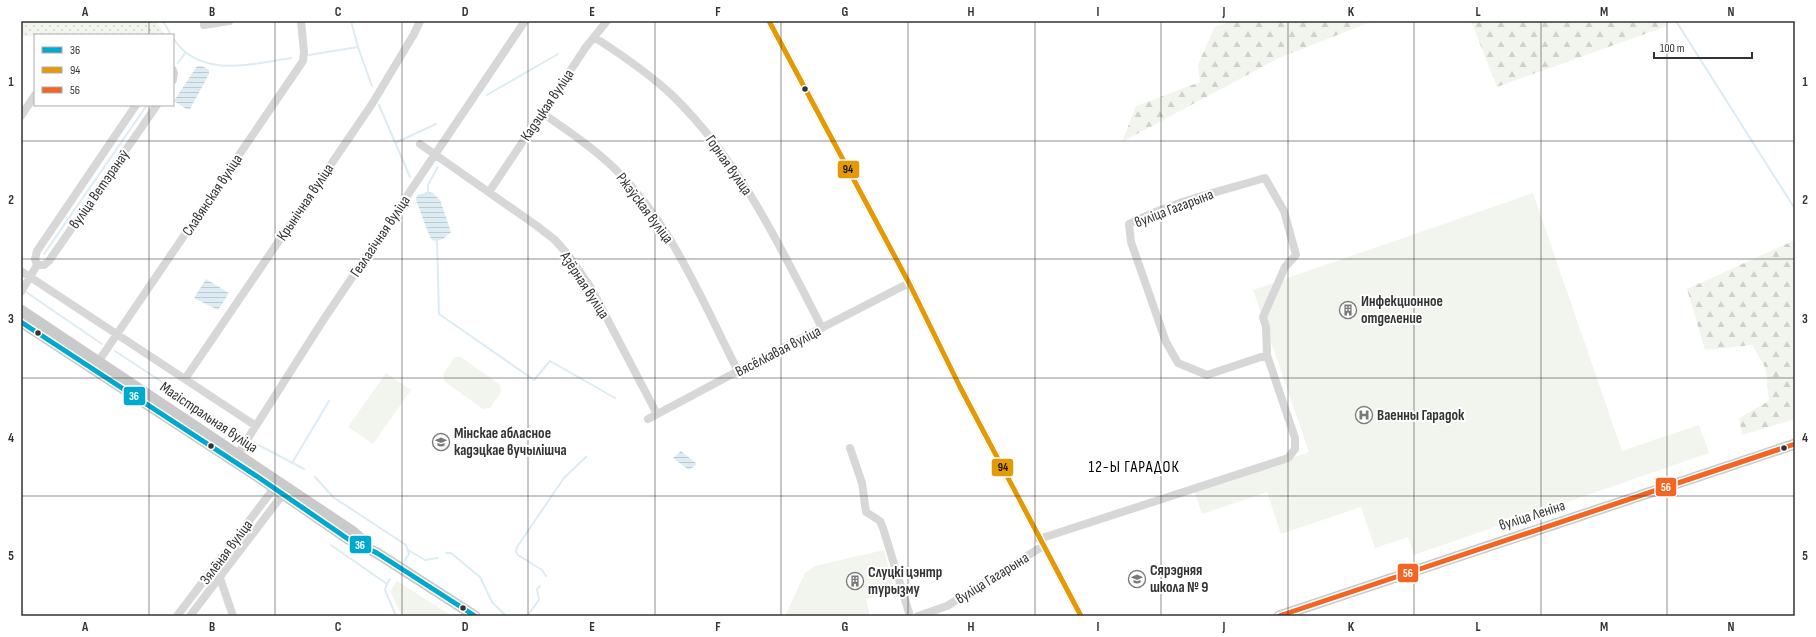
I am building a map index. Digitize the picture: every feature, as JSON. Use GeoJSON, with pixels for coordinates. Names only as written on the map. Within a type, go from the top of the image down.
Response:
{"type":"FeatureCollection","features":[{"type":"Feature","properties":{"kind":"main road","name":"Магістральная вуліца"},"geometry":{"type":"LineString","coordinates":[[21,310],[238,454],[280,489],[348,539],[377,553],[475,616]]}},
{"type":"Feature","properties":{"kind":"main road","name":"Магістральная вуліца"},"geometry":{"type":"LineString","coordinates":[[21,322],[280,489]]}},
{"type":"Feature","properties":{"kind":"main road","name":"вуліца Леніна"},"geometry":{"type":"LineString","coordinates":[[1279,616],[1795,444]]}},
{"type":"Feature","properties":{"kind":"street"},"geometry":{"type":"LineString","coordinates":[[204,25],[229,21]]}},
{"type":"Feature","properties":{"kind":"street","name":"Славянская вуліца"},"geometry":{"type":"LineString","coordinates":[[98,362],[303,61],[304,52],[301,21]]}},
{"type":"Feature","properties":{"kind":"street","name":"Крынічная вуліца"},"geometry":{"type":"LineString","coordinates":[[185,379],[372,104],[414,34],[420,21]]}},
{"type":"Feature","properties":{"kind":"street","name":"Геалагічная вуліца"},"geometry":{"type":"LineString","coordinates":[[238,454],[322,322],[525,21]]}},
{"type":"Feature","properties":{"kind":"street","name":"Кадэцкая вуліца"},"geometry":{"type":"LineString","coordinates":[[489,192],[594,37],[607,21]]}},
{"type":"Feature","properties":{"kind":"street","name":"вуліца Гагарына"},"geometry":{"type":"LineString","coordinates":[[769,21],[909,283],[960,387],[1081,616]]}},
{"type":"Feature","properties":{"kind":"street","name":"Горная вуліца"},"geometry":{"type":"LineString","coordinates":[[594,37],[642,70],[673,96],[697,121],[716,145],[738,174],[773,231],[822,328]]}},
{"type":"Feature","properties":{"kind":"street"},"geometry":{"type":"LineString","coordinates":[[21,116],[34,96]]}},
{"type":"Feature","properties":{"kind":"street","name":"вуліца Ветэранаў"},"geometry":{"type":"LineString","coordinates":[[21,292],[37,264],[35,259],[37,251],[135,106]]}},
{"type":"Feature","properties":{"kind":"street","name":"вуліца Ветэранаў"},"geometry":{"type":"LineString","coordinates":[[37,264],[44,265],[49,261],[156,106]]}},
{"type":"Feature","properties":{"kind":"street","name":"Ржэўская вуліца"},"geometry":{"type":"LineString","coordinates":[[542,113],[588,145],[615,169],[661,224],[686,266],[738,371]]}},
{"type":"Feature","properties":{"kind":"street","name":"Азёрная вуліца"},"geometry":{"type":"LineString","coordinates":[[420,144],[549,235],[570,256],[607,317],[657,414]]}},
{"type":"Feature","properties":{"kind":"street","name":"вуліца Гагарына"},"geometry":{"type":"LineString","coordinates":[[1265,178],[1284,211],[1296,255],[1285,267],[1263,317],[1266,327],[1267,355],[1207,375],[1178,363],[1166,342],[1131,242],[1129,224],[1140,218],[1205,195],[1265,178]]}},
{"type":"Feature","properties":{"kind":"street"},"geometry":{"type":"LineString","coordinates":[[21,271],[256,426]]}},
{"type":"Feature","properties":{"kind":"street","name":"Вясёлкавая вуліца"},"geometry":{"type":"LineString","coordinates":[[648,419],[909,283]]}},
{"type":"Feature","properties":{"kind":"street"},"geometry":{"type":"LineString","coordinates":[[1041,542],[1288,458],[1295,449],[1295,438],[1267,355]]}},
{"type":"Feature","properties":{"kind":"street"},"geometry":{"type":"LineString","coordinates":[[850,448],[862,483],[866,512],[880,521],[883,528],[910,616]]}},
{"type":"Feature","properties":{"kind":"street","name":"Зялёная вуліца"},"geometry":{"type":"LineString","coordinates":[[190,616],[220,578],[280,489]]}},
{"type":"Feature","properties":{"kind":"street","name":"Зялёная вуліца"},"geometry":{"type":"LineString","coordinates":[[177,616],[280,489]]}},
{"type":"Feature","properties":{"kind":"street","name":"вуліца Гагарына"},"geometry":{"type":"LineString","coordinates":[[918,616],[947,606],[1041,542]]}},
{"type":"Feature","properties":{"kind":"street"},"geometry":{"type":"LineString","coordinates":[[220,578],[233,616]]}},
{"type":"Feature","properties":{"kind":"green space"},"geometry":{"type":"Polygon","coordinates":[[[21,21],[156,21],[165,34],[34,34],[34,36],[21,36],[21,21]]]}},
{"type":"Feature","properties":{"kind":"green space"},"geometry":{"type":"Polygon","coordinates":[[[1231,21],[1373,21],[1279,58],[1122,142],[1136,106],[1200,82],[1198,65],[1214,28],[1231,21]]]}},
{"type":"Feature","properties":{"kind":"green space"},"geometry":{"type":"Polygon","coordinates":[[[1471,21],[1664,21],[1667,26],[1497,87],[1471,21]]]}},
{"type":"Feature","properties":{"kind":"green space"},"geometry":{"type":"Polygon","coordinates":[[[1533,193],[1622,451],[1699,425],[1709,453],[1414,555],[1408,537],[1375,548],[1361,507],[1281,534],[1267,492],[1202,514],[1194,491],[1309,452],[1253,290],[1533,193]]]}},
{"type":"Feature","properties":{"kind":"green space"},"geometry":{"type":"Polygon","coordinates":[[[1795,240],[1795,419],[1742,435],[1739,418],[1769,401],[1766,369],[1752,345],[1705,350],[1687,289],[1795,240]]]}},
{"type":"Feature","properties":{"kind":"green space"},"geometry":{"type":"Polygon","coordinates":[[[455,357],[461,357],[500,385],[501,392],[490,408],[483,409],[445,382],[443,374],[455,357]]]}},
{"type":"Feature","properties":{"kind":"green space"},"geometry":{"type":"Polygon","coordinates":[[[386,373],[411,390],[373,444],[348,427],[386,373]]]}},
{"type":"Feature","properties":{"kind":"green space"},"geometry":{"type":"Polygon","coordinates":[[[884,550],[895,591],[866,599],[870,616],[785,616],[805,573],[815,566],[884,550]]]}},
{"type":"Feature","properties":{"kind":"green space"},"geometry":{"type":"Polygon","coordinates":[[[397,581],[452,616],[402,616],[390,591],[397,581]]]}},
{"type":"Feature","properties":{"kind":"shaded area"},"geometry":{"type":"Polygon","coordinates":[[[197,66],[202,66],[209,70],[209,74],[190,109],[188,110],[174,101],[197,66]]]}},
{"type":"Feature","properties":{"kind":"shaded area"},"geometry":{"type":"Polygon","coordinates":[[[428,192],[433,193],[440,200],[451,232],[443,239],[436,241],[432,240],[429,235],[416,200],[417,195],[428,192]]]}},
{"type":"Feature","properties":{"kind":"shaded area"},"geometry":{"type":"Polygon","coordinates":[[[206,279],[229,293],[218,310],[194,298],[206,279]]]}},
{"type":"Feature","properties":{"kind":"shaded area"},"geometry":{"type":"Polygon","coordinates":[[[681,451],[697,464],[689,470],[673,458],[681,451]]]}},
{"type":"Feature","properties":{"kind":"waterway"},"geometry":{"type":"LineString","coordinates":[[163,21],[170,34]]}},
{"type":"Feature","properties":{"kind":"waterway"},"geometry":{"type":"LineString","coordinates":[[351,21],[358,47],[372,86]]}},
{"type":"Feature","properties":{"kind":"waterway"},"geometry":{"type":"LineString","coordinates":[[1676,21],[1795,209]]}},
{"type":"Feature","properties":{"kind":"waterway"},"geometry":{"type":"LineString","coordinates":[[174,39],[184,51],[197,59],[211,64],[227,66],[243,65],[291,58]]}},
{"type":"Feature","properties":{"kind":"waterway"},"geometry":{"type":"LineString","coordinates":[[309,55],[358,47]]}},
{"type":"Feature","properties":{"kind":"waterway"},"geometry":{"type":"LineString","coordinates":[[178,63],[185,53]]}},
{"type":"Feature","properties":{"kind":"waterway"},"geometry":{"type":"LineString","coordinates":[[487,95],[558,54]]}},
{"type":"Feature","properties":{"kind":"waterway"},"geometry":{"type":"LineString","coordinates":[[379,105],[410,177]]}},
{"type":"Feature","properties":{"kind":"waterway"},"geometry":{"type":"LineString","coordinates":[[44,254],[146,106]]}},
{"type":"Feature","properties":{"kind":"waterway"},"geometry":{"type":"LineString","coordinates":[[395,143],[436,124]]}},
{"type":"Feature","properties":{"kind":"waterway"},"geometry":{"type":"LineString","coordinates":[[428,193],[428,185],[438,167]]}},
{"type":"Feature","properties":{"kind":"waterway"},"geometry":{"type":"LineString","coordinates":[[437,239],[439,314],[534,380],[550,361],[615,398]]}},
{"type":"Feature","properties":{"kind":"waterway"},"geometry":{"type":"LineString","coordinates":[[26,292],[102,344]]}},
{"type":"Feature","properties":{"kind":"waterway"},"geometry":{"type":"LineString","coordinates":[[115,351],[241,434]]}},
{"type":"Feature","properties":{"kind":"waterway"},"geometry":{"type":"LineString","coordinates":[[292,463],[329,401]]}},
{"type":"Feature","properties":{"kind":"waterway"},"geometry":{"type":"LineString","coordinates":[[253,442],[304,469]]}},
{"type":"Feature","properties":{"kind":"waterway"},"geometry":{"type":"LineString","coordinates":[[546,576],[542,570],[518,555],[516,552],[517,547],[564,478],[586,457]]}},
{"type":"Feature","properties":{"kind":"waterway"},"geometry":{"type":"LineString","coordinates":[[315,477],[333,497],[406,545],[409,554],[405,560]]}},
{"type":"Feature","properties":{"kind":"waterway"},"geometry":{"type":"LineString","coordinates":[[331,545],[387,584],[385,590],[396,616]]}},
{"type":"Feature","properties":{"kind":"waterway"},"geometry":{"type":"LineString","coordinates":[[408,550],[425,560],[438,558]]}},
{"type":"Feature","properties":{"kind":"waterway"},"geometry":{"type":"LineString","coordinates":[[446,553],[451,553],[480,577],[492,602],[506,616]]}},
{"type":"Feature","properties":{"kind":"waterway"},"geometry":{"type":"LineString","coordinates":[[387,584],[390,579]]}},
{"type":"Feature","properties":{"kind":"waterway"},"geometry":{"type":"LineString","coordinates":[[527,616],[539,600],[537,589],[540,586]]}},
{"type":"Feature","properties":{"kind":"transit line","name":"94"},"geometry":{"type":"LineString","coordinates":[[769,21],[909,283],[960,387],[1081,616]]}},
{"type":"Feature","properties":{"kind":"transit line","name":"36"},"geometry":{"type":"LineString","coordinates":[[21,322],[258,477],[348,539],[377,553],[475,616]]}},
{"type":"Feature","properties":{"kind":"transit line","name":"56"},"geometry":{"type":"LineString","coordinates":[[1279,616],[1795,444]]}},
{"type":"Feature","properties":{"kind":"place","name":"Инфекционное отделение"},"geometry":{"type":"Point","coordinates":[1348,310]}},
{"type":"Feature","properties":{"kind":"place","name":"Ваенны Гарадок"},"geometry":{"type":"Point","coordinates":[1364,415]}},
{"type":"Feature","properties":{"kind":"place","name":"Мінскае абласное кадэцкае вучылішча"},"geometry":{"type":"Point","coordinates":[441,442]}},
{"type":"Feature","properties":{"kind":"place","name":"Сярэдняя школа № 9"},"geometry":{"type":"Point","coordinates":[1137,579]}},
{"type":"Feature","properties":{"kind":"place","name":"Слуцкі цэнтр турызму"},"geometry":{"type":"Point","coordinates":[855,581]}},
{"type":"Feature","properties":{"kind":"district","name":"12-Ы ГАРАДОК"},"geometry":{"type":"Point","coordinates":[1134,466]}}]}
